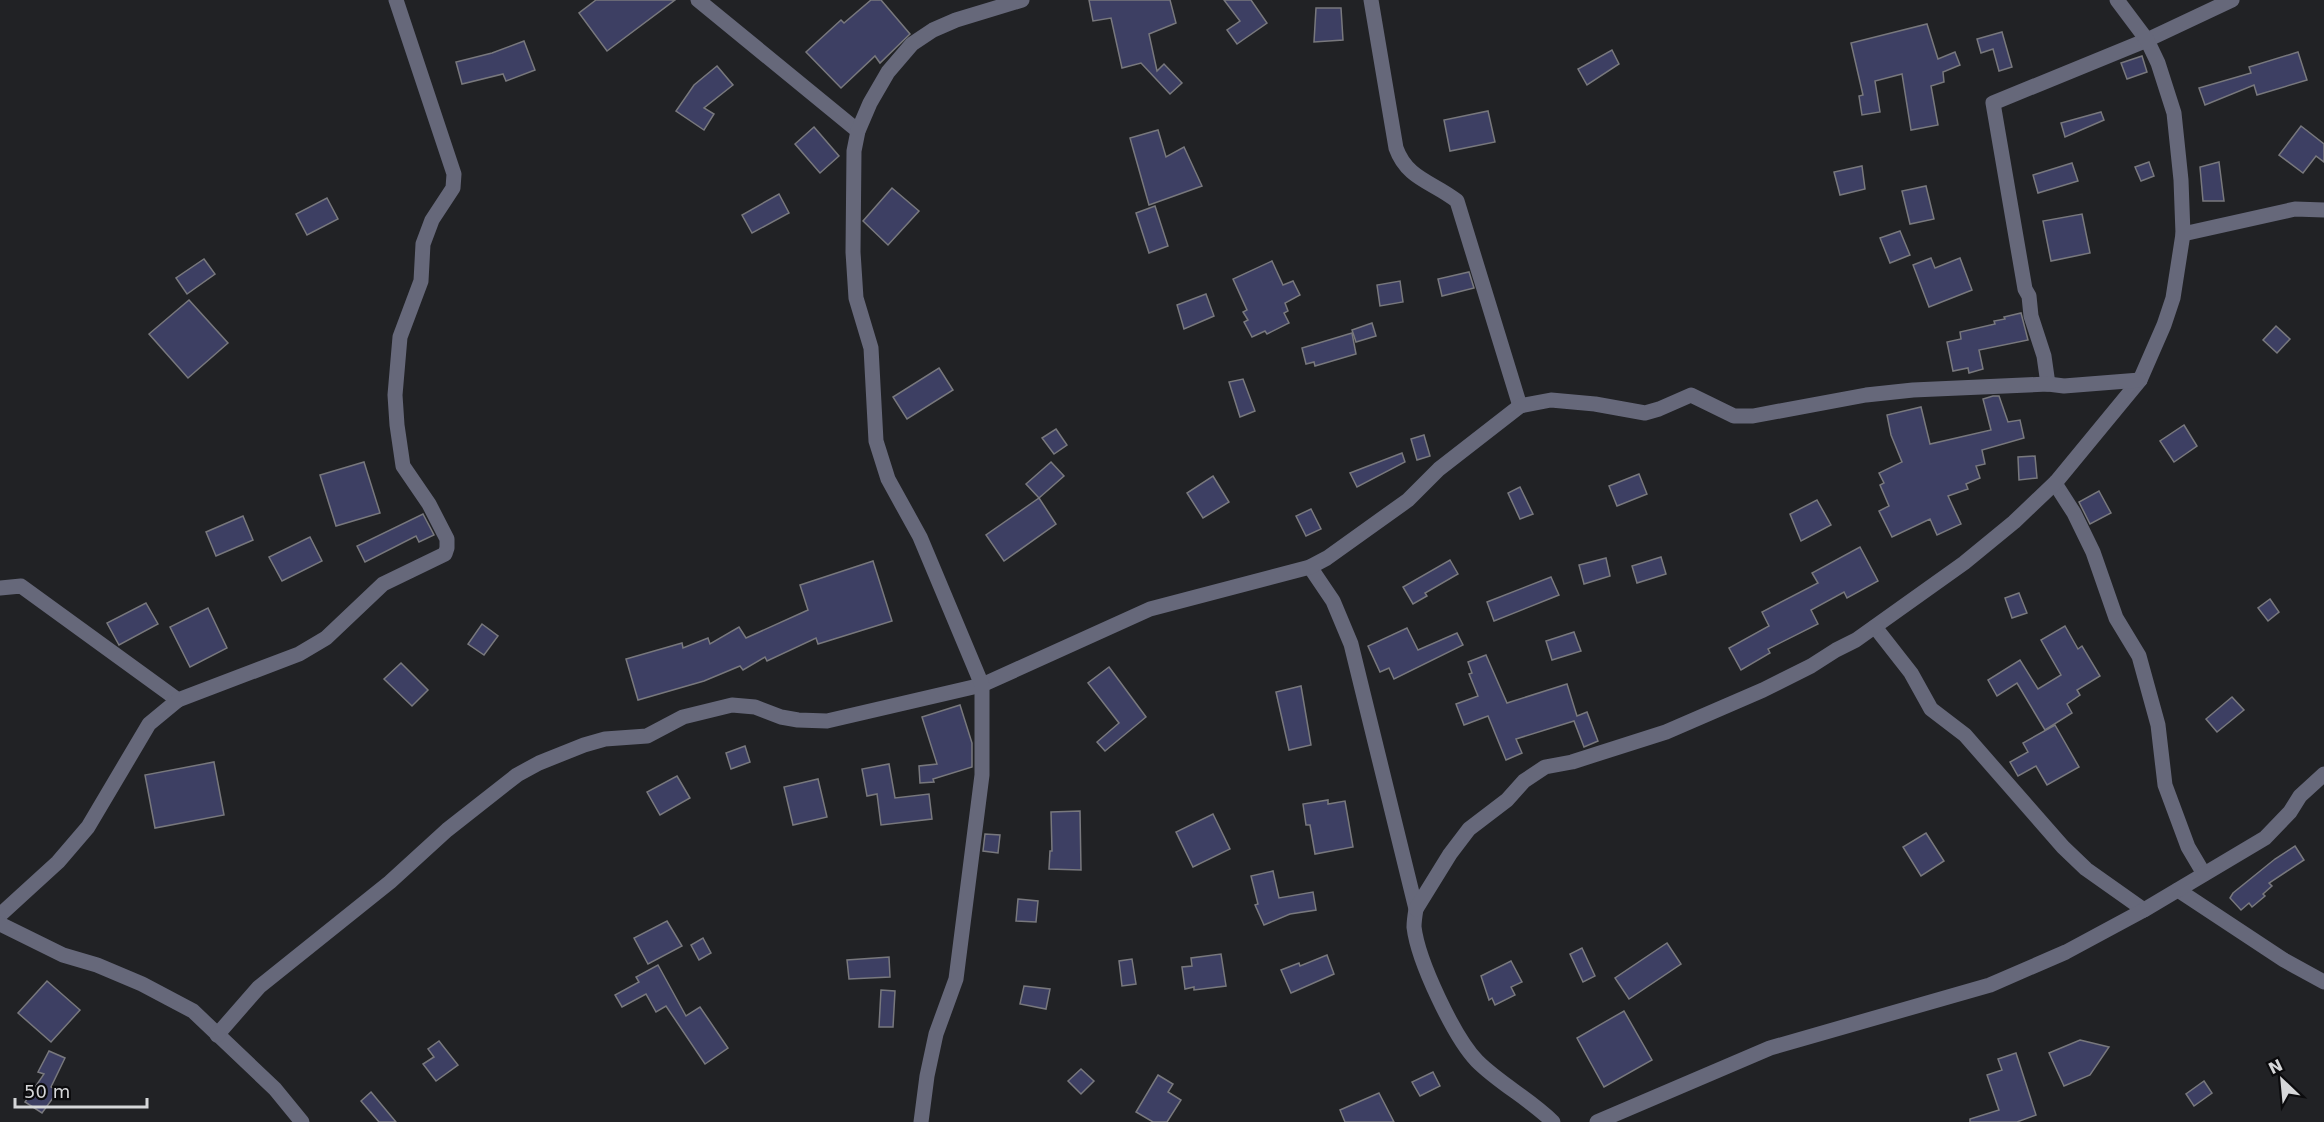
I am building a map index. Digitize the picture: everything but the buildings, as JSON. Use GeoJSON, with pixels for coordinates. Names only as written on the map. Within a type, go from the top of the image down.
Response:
{"type":"FeatureCollection","features":[{"type":"Feature","properties":{"kind":"street"},"geometry":{"type":"LineString","coordinates":[[0,915],[58,862],[88,827],[149,724],[178,699],[299,654],[326,638],[383,584],[445,554],[447,539],[429,504],[403,466],[395,395],[400,337],[421,281],[423,244],[432,220],[453,188],[454,174],[396,0]]}},
{"type":"Feature","properties":{"kind":"street"},"geometry":{"type":"LineString","coordinates":[[698,0],[858,130]]}},
{"type":"Feature","properties":{"kind":"street"},"geometry":{"type":"LineString","coordinates":[[921,1122],[927,1076],[936,1034],[958,968],[982,775],[982,685],[920,537],[888,479],[876,441],[871,348],[856,298],[853,252],[854,151],[858,130],[888,72],[912,44],[933,30],[956,20],[1022,0]]}},
{"type":"Feature","properties":{"kind":"street"},"geometry":{"type":"LineString","coordinates":[[1371,0],[1396,148],[1401,161],[1410,171],[1457,201],[1520,406]]}},
{"type":"Feature","properties":{"kind":"street"},"geometry":{"type":"LineString","coordinates":[[1416,909],[1469,828],[1507,800],[1524,781],[1545,767],[1572,762],[1666,732],[1811,666],[1875,627],[1994,539],[2056,482],[2139,380],[2164,325],[2173,298],[2183,234],[2181,180],[2174,113],[2158,63],[2147,40],[2117,0]]}},
{"type":"Feature","properties":{"kind":"street"},"geometry":{"type":"LineString","coordinates":[[2048,384],[2044,356],[2031,316],[2029,296],[2025,289],[1993,103],[1998,99],[2147,40],[2232,0]]}},
{"type":"Feature","properties":{"kind":"street"},"geometry":{"type":"LineString","coordinates":[[2183,234],[2295,209],[2324,210]]}},
{"type":"Feature","properties":{"kind":"street"},"geometry":{"type":"LineString","coordinates":[[217,1035],[259,987],[390,882],[447,830],[517,775],[539,763],[605,739],[647,736],[683,717],[732,705],[755,707],[781,717],[827,722],[982,685],[1150,609],[1173,601],[1310,567],[1327,558],[1408,500],[1439,469],[1520,406],[1551,400],[1596,404],[1645,413],[1659,410],[1691,395],[1734,416],[1753,416],[1866,395],[1913,390],[2048,384],[2064,386],[2139,380]]}},
{"type":"Feature","properties":{"kind":"street"},"geometry":{"type":"LineString","coordinates":[[2056,482],[2093,552],[2116,618],[2139,656],[2158,725],[2165,785],[2188,848],[2204,874]]}},
{"type":"Feature","properties":{"kind":"street"},"geometry":{"type":"LineString","coordinates":[[1310,567],[1333,601],[1351,644],[1416,909],[1414,927],[1422,957],[1435,988],[1462,1042],[1476,1060],[1553,1122]]}},
{"type":"Feature","properties":{"kind":"street"},"geometry":{"type":"LineString","coordinates":[[0,588],[21,586],[178,699]]}},
{"type":"Feature","properties":{"kind":"street"},"geometry":{"type":"LineString","coordinates":[[1875,627],[1911,673],[1931,709],[1965,735],[2063,847],[2086,869],[2144,910]]}},
{"type":"Feature","properties":{"kind":"street"},"geometry":{"type":"LineString","coordinates":[[1597,1122],[1770,1048],[1990,985],[2066,952],[2144,910],[2265,838],[2290,812],[2300,796],[2324,774]]}},
{"type":"Feature","properties":{"kind":"street"},"geometry":{"type":"LineString","coordinates":[[2178,890],[2284,960],[2324,982]]}},
{"type":"Feature","properties":{"kind":"street"},"geometry":{"type":"LineString","coordinates":[[0,924],[63,955],[115,973],[193,1011],[275,1089],[302,1122]]}}]}
